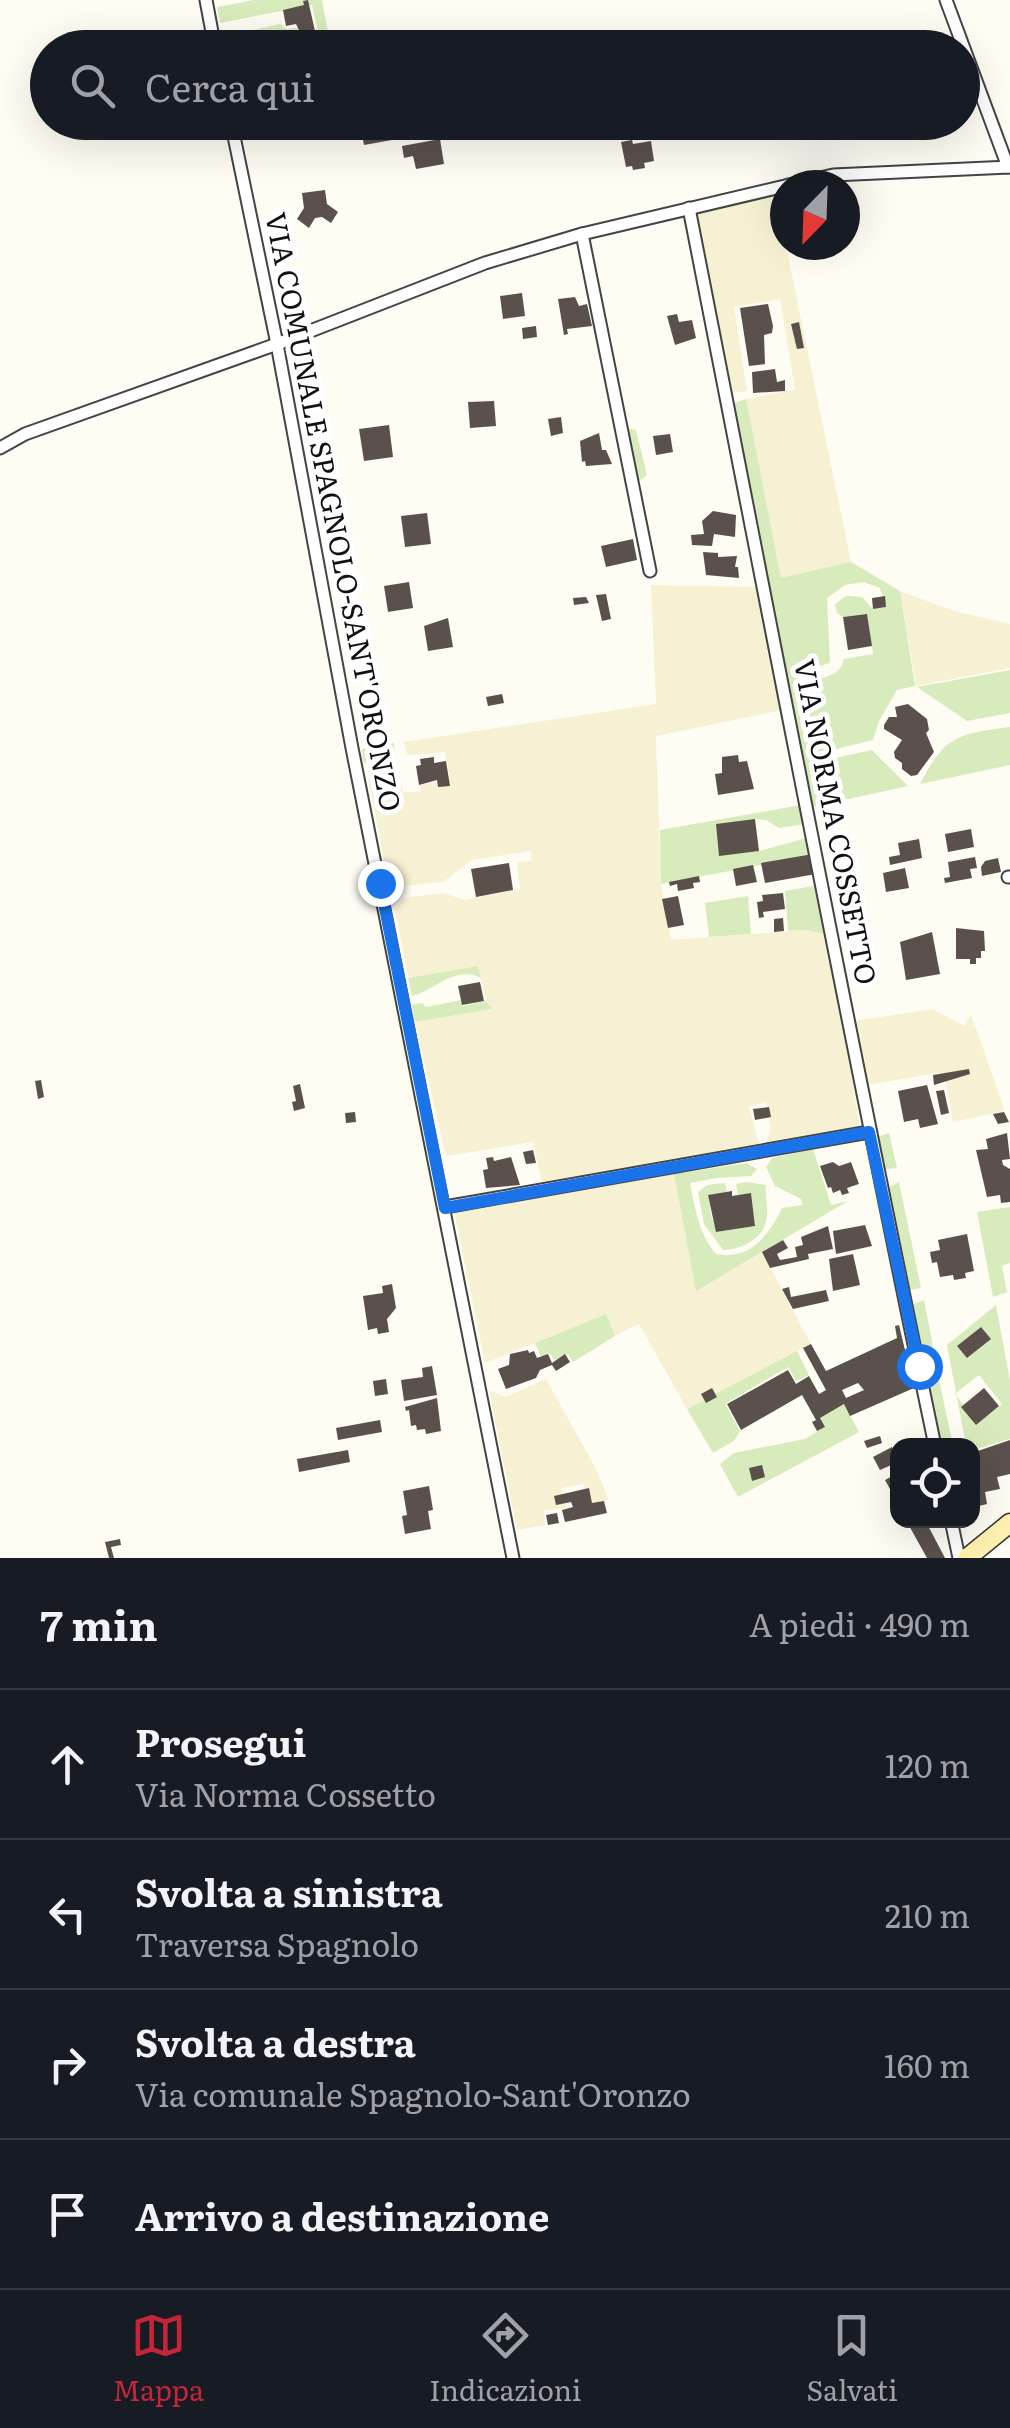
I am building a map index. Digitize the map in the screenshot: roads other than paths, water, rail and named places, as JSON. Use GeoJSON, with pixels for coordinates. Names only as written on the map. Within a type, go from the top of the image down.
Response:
{"type":"FeatureCollection","features":[{"type":"Feature","properties":{"kind":"street"},"geometry":{"type":"LineString","coordinates":[[206,0],[212,30]]}},
{"type":"Feature","properties":{"kind":"street"},"geometry":{"type":"LineString","coordinates":[[946,0],[957,30]]}},
{"type":"Feature","properties":{"kind":"street"},"geometry":{"type":"LineString","coordinates":[[860,173],[1009,167],[980,90]]}},
{"type":"Feature","properties":{"kind":"street","name":"VIA COMUNALE SPAGNOLO-SANT'ORONZO"},"geometry":{"type":"LineString","coordinates":[[235,140],[514,1558]]}},
{"type":"Feature","properties":{"kind":"street"},"geometry":{"type":"LineString","coordinates":[[0,448],[25,434],[277,344],[485,262],[582,234],[770,189]]}},
{"type":"Feature","properties":{"kind":"street","name":"VIA NORMA COSSETTO"},"geometry":{"type":"LineString","coordinates":[[690,208],[869,1132],[933,1438]]}},
{"type":"Feature","properties":{"kind":"street"},"geometry":{"type":"LineString","coordinates":[[582,234],[650,572]]}},
{"type":"Feature","properties":{"kind":"street"},"geometry":{"type":"LineString","coordinates":[[445,1208],[869,1132]]}},
{"type":"Feature","properties":{"kind":"street"},"geometry":{"type":"LineString","coordinates":[[966,1558],[1010,1523]]}},
{"type":"Feature","properties":{"kind":"street"},"geometry":{"type":"LineString","coordinates":[[953,1528],[959,1558]]}}]}
